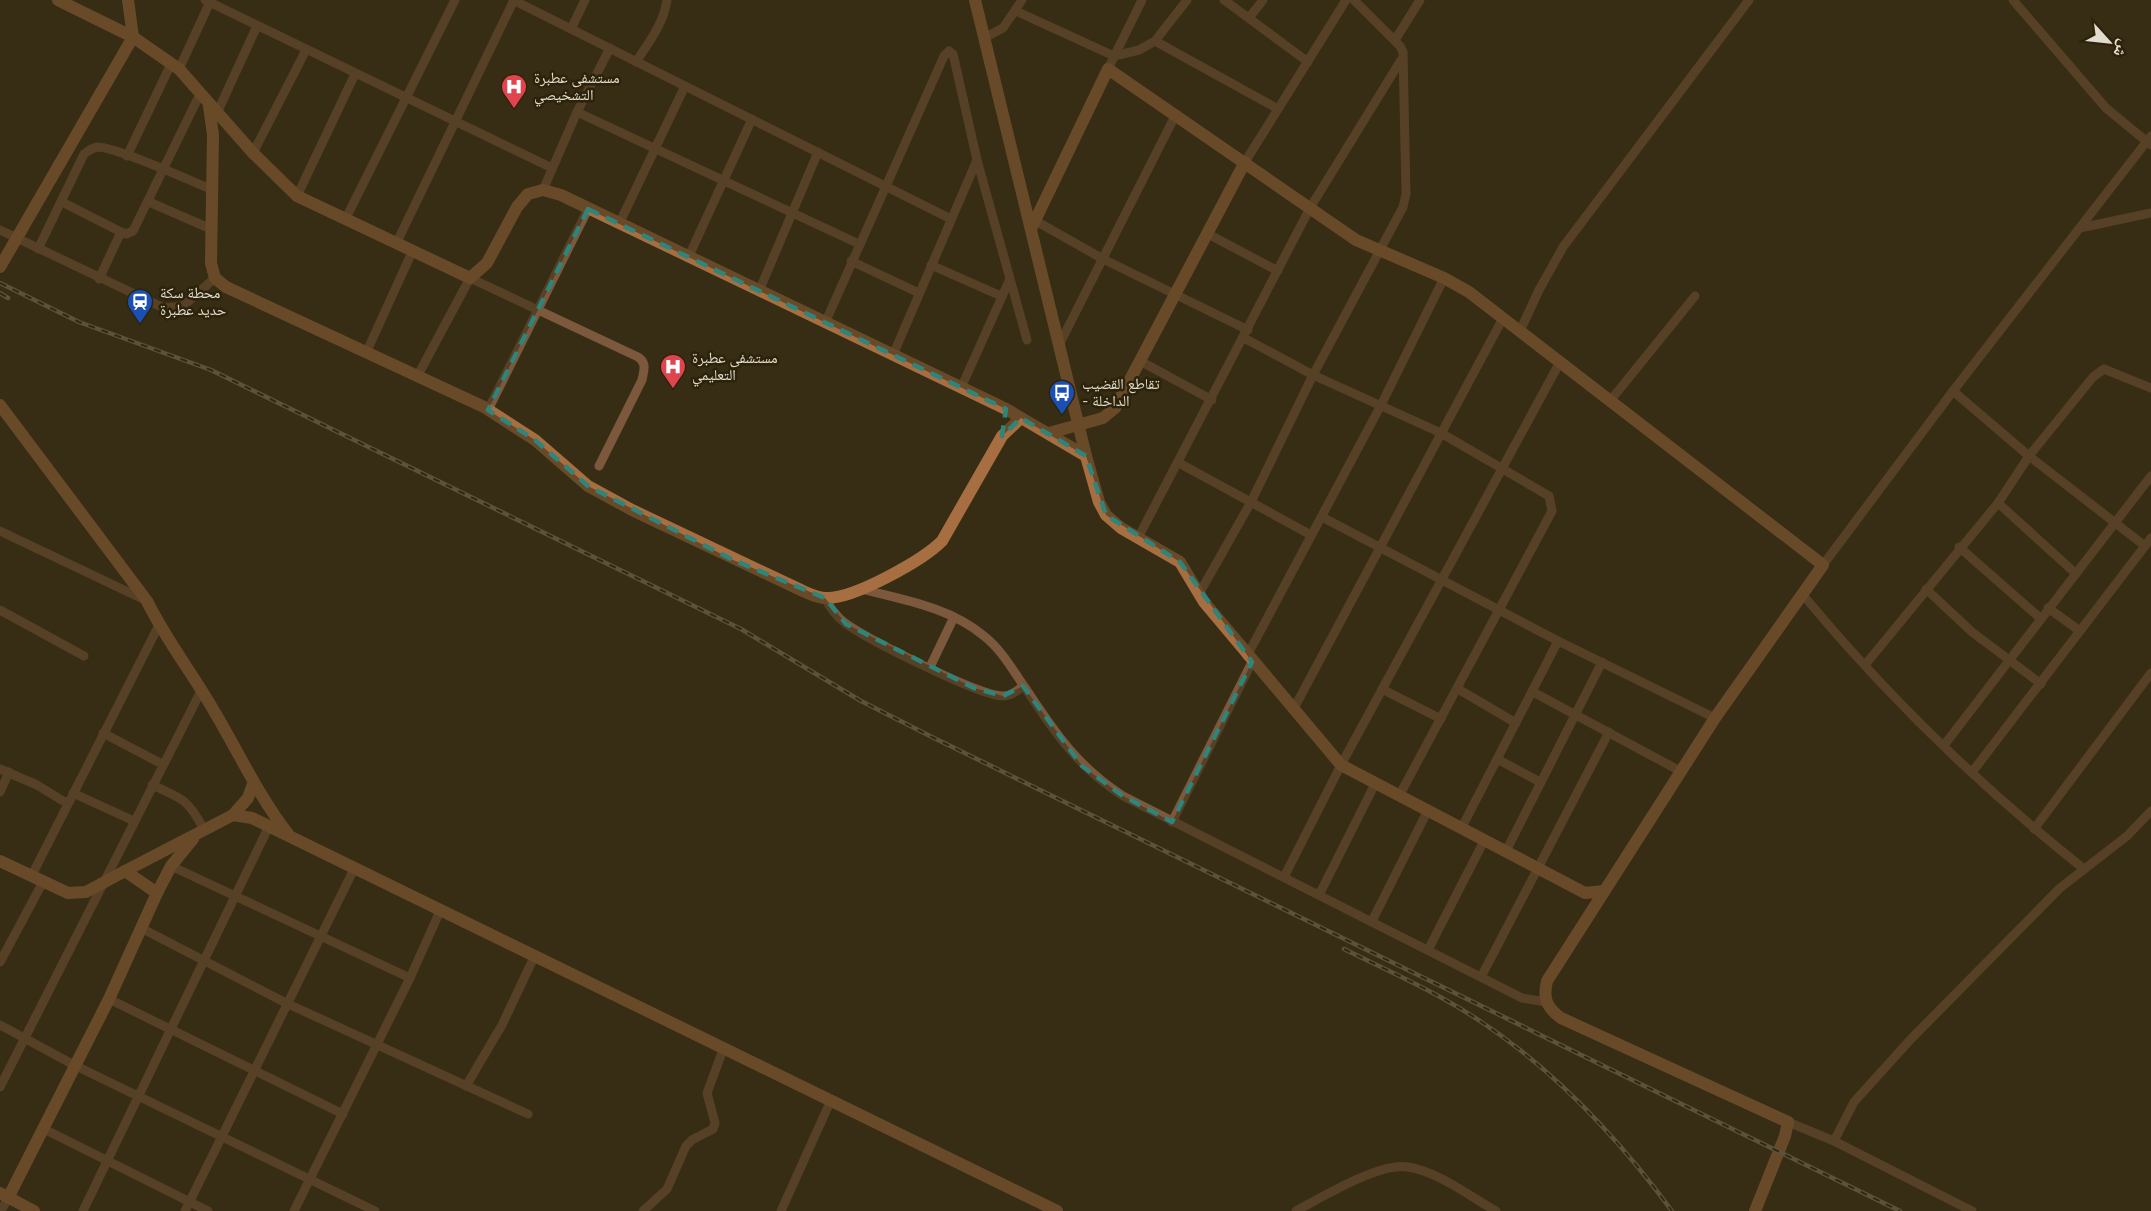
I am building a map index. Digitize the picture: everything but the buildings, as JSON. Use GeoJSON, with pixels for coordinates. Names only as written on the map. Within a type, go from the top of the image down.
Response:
{"type":"FeatureCollection","features":[{"type":"Feature","properties":{"kind":"street"},"geometry":{"type":"LineString","coordinates":[[58,0],[133,38],[175,66],[253,153],[297,196],[643,361],[645,367],[642,380],[599,466]]}},
{"type":"Feature","properties":{"kind":"street"},"geometry":{"type":"LineString","coordinates":[[0,267],[133,38],[128,0]]}},
{"type":"Feature","properties":{"kind":"street"},"geometry":{"type":"LineString","coordinates":[[345,220],[455,0]]}},
{"type":"Feature","properties":{"kind":"street"},"geometry":{"type":"LineString","coordinates":[[396,244],[513,0],[951,219]]}},
{"type":"Feature","properties":{"kind":"street"},"geometry":{"type":"LineString","coordinates":[[571,29],[585,0]]}},
{"type":"Feature","properties":{"kind":"street"},"geometry":{"type":"LineString","coordinates":[[636,62],[654,33],[667,0]]}},
{"type":"Feature","properties":{"kind":"street"},"geometry":{"type":"LineString","coordinates":[[975,0],[1033,224],[1094,488],[1106,515],[1138,538],[1180,562],[1198,594],[1249,659],[1341,765],[1585,892],[1604,891]]}},
{"type":"Feature","properties":{"kind":"street"},"geometry":{"type":"LineString","coordinates":[[984,38],[1003,28],[1017,11],[1022,0]]}},
{"type":"Feature","properties":{"kind":"street"},"geometry":{"type":"LineString","coordinates":[[1033,224],[1142,0]]}},
{"type":"Feature","properties":{"kind":"street"},"geometry":{"type":"LineString","coordinates":[[1017,11],[1114,56],[1139,50],[1155,41],[1187,0]]}},
{"type":"Feature","properties":{"kind":"street"},"geometry":{"type":"LineString","coordinates":[[1224,0],[1308,62]]}},
{"type":"Feature","properties":{"kind":"street"},"geometry":{"type":"LineString","coordinates":[[1249,18],[1263,0]]}},
{"type":"Feature","properties":{"kind":"street"},"geometry":{"type":"LineString","coordinates":[[1049,434],[1109,415],[1142,362],[1245,162],[1346,0]]}},
{"type":"Feature","properties":{"kind":"street"},"geometry":{"type":"LineString","coordinates":[[1138,538],[1212,400],[1310,208],[1401,58],[1403,52],[1395,40],[1354,0]]}},
{"type":"Feature","properties":{"kind":"street"},"geometry":{"type":"LineString","coordinates":[[1395,40],[1420,0]]}},
{"type":"Feature","properties":{"kind":"street"},"geometry":{"type":"LineString","coordinates":[[1520,331],[1544,279],[1563,247],[1749,0]]}},
{"type":"Feature","properties":{"kind":"street"},"geometry":{"type":"LineString","coordinates":[[1545,1002],[1547,981],[1715,718],[1823,565],[1953,391],[2150,141],[2106,108],[2013,0]]}},
{"type":"Feature","properties":{"kind":"street"},"geometry":{"type":"LineString","coordinates":[[127,156],[208,1],[226,5],[257,26],[454,123],[550,167]]}},
{"type":"Feature","properties":{"kind":"street"},"geometry":{"type":"LineString","coordinates":[[257,26],[213,109],[211,263],[215,278],[235,292],[367,351],[489,410],[535,440],[597,491],[733,560],[803,591],[825,598],[861,589],[932,551],[942,541],[1002,436],[1021,418]]}},
{"type":"Feature","properties":{"kind":"street"},"geometry":{"type":"LineString","coordinates":[[1155,41],[1278,109]]}},
{"type":"Feature","properties":{"kind":"street"},"geometry":{"type":"LineString","coordinates":[[543,190],[550,167],[610,48]]}},
{"type":"Feature","properties":{"kind":"street"},"geometry":{"type":"LineString","coordinates":[[253,153],[306,50]]}},
{"type":"Feature","properties":{"kind":"street"},"geometry":{"type":"LineString","coordinates":[[825,323],[944,56],[949,51],[953,54],[977,160],[1009,282],[1027,340]]}},
{"type":"Feature","properties":{"kind":"street"},"geometry":{"type":"LineString","coordinates":[[1198,594],[1251,502],[1313,375],[1396,223],[1406,194],[1401,58]]}},
{"type":"Feature","properties":{"kind":"street"},"geometry":{"type":"LineString","coordinates":[[1108,69],[1356,240],[1444,278],[1503,318],[1823,565]]}},
{"type":"Feature","properties":{"kind":"street"},"geometry":{"type":"LineString","coordinates":[[297,196],[355,74]]}},
{"type":"Feature","properties":{"kind":"street"},"geometry":{"type":"LineString","coordinates":[[619,224],[685,86]]}},
{"type":"Feature","properties":{"kind":"street"},"geometry":{"type":"LineString","coordinates":[[62,202],[121,232],[126,234],[133,231],[200,94]]}},
{"type":"Feature","properties":{"kind":"street"},"geometry":{"type":"LineString","coordinates":[[577,112],[859,244]]}},
{"type":"Feature","properties":{"kind":"street"},"geometry":{"type":"LineString","coordinates":[[1060,343],[1176,114]]}},
{"type":"Feature","properties":{"kind":"street"},"geometry":{"type":"LineString","coordinates":[[688,258],[752,119]]}},
{"type":"Feature","properties":{"kind":"street"},"geometry":{"type":"LineString","coordinates":[[38,249],[84,154],[98,147],[211,189]]}},
{"type":"Feature","properties":{"kind":"street"},"geometry":{"type":"LineString","coordinates":[[759,291],[818,152]]}},
{"type":"Feature","properties":{"kind":"street"},"geometry":{"type":"LineString","coordinates":[[893,355],[977,160]]}},
{"type":"Feature","properties":{"kind":"street"},"geometry":{"type":"LineString","coordinates":[[418,375],[470,278],[488,263],[517,207],[528,194],[543,190],[561,195],[1006,409],[1086,456]]}},
{"type":"Feature","properties":{"kind":"street"},"geometry":{"type":"LineString","coordinates":[[149,202],[211,229]]}},
{"type":"Feature","properties":{"kind":"street"},"geometry":{"type":"LineString","coordinates":[[489,410],[588,209]]}},
{"type":"Feature","properties":{"kind":"street"},"geometry":{"type":"LineString","coordinates":[[2080,228],[2151,213]]}},
{"type":"Feature","properties":{"kind":"street"},"geometry":{"type":"LineString","coordinates":[[1033,224],[1176,295],[1313,375],[1441,433],[1549,496],[1552,511],[1399,796]]}},
{"type":"Feature","properties":{"kind":"street"},"geometry":{"type":"LineString","coordinates":[[0,230],[164,308],[175,309],[183,306],[215,278]]}},
{"type":"Feature","properties":{"kind":"street"},"geometry":{"type":"LineString","coordinates":[[99,279],[121,232]]}},
{"type":"Feature","properties":{"kind":"street"},"geometry":{"type":"LineString","coordinates":[[1208,234],[1278,271]]}},
{"type":"Feature","properties":{"kind":"street"},"geometry":{"type":"LineString","coordinates":[[367,351],[412,252]]}},
{"type":"Feature","properties":{"kind":"street"},"geometry":{"type":"LineString","coordinates":[[851,261],[919,293]]}},
{"type":"Feature","properties":{"kind":"street"},"geometry":{"type":"LineString","coordinates":[[931,265],[1001,296]]}},
{"type":"Feature","properties":{"kind":"street"},"geometry":{"type":"LineString","coordinates":[[1172,822],[1311,535],[1381,405],[1444,278]]}},
{"type":"Feature","properties":{"kind":"street"},"geometry":{"type":"LineString","coordinates":[[962,388],[1009,282]]}},
{"type":"Feature","properties":{"kind":"street"},"geometry":{"type":"LineString","coordinates":[[1610,401],[1695,296]]}},
{"type":"Feature","properties":{"kind":"street"},"geometry":{"type":"LineString","coordinates":[[1293,710],[1503,318]]}},
{"type":"Feature","properties":{"kind":"street"},"geometry":{"type":"LineString","coordinates":[[1142,362],[1212,400]]}},
{"type":"Feature","properties":{"kind":"street"},"geometry":{"type":"LineString","coordinates":[[1284,877],[1341,765],[1560,362]]}},
{"type":"Feature","properties":{"kind":"street"},"geometry":{"type":"LineString","coordinates":[[1864,665],[1959,547],[1998,503],[2029,456],[2099,371],[2104,369],[2151,388]]}},
{"type":"Feature","properties":{"kind":"street"},"geometry":{"type":"LineString","coordinates":[[1953,391],[2113,523],[2148,542],[1973,771]]}},
{"type":"Feature","properties":{"kind":"street"},"geometry":{"type":"LineString","coordinates":[[0,405],[147,601],[253,784],[289,835]]}},
{"type":"Feature","properties":{"kind":"street"},"geometry":{"type":"LineString","coordinates":[[1002,436],[1006,409]]}},
{"type":"Feature","properties":{"kind":"street"},"geometry":{"type":"LineString","coordinates":[[1179,463],[1311,535]]}},
{"type":"Feature","properties":{"kind":"street"},"geometry":{"type":"LineString","coordinates":[[1945,744],[2074,572],[2151,476]]}},
{"type":"Feature","properties":{"kind":"street"},"geometry":{"type":"LineString","coordinates":[[1998,503],[2074,572]]}},
{"type":"Feature","properties":{"kind":"street"},"geometry":{"type":"LineString","coordinates":[[1322,517],[1558,641],[1715,718]]}},
{"type":"Feature","properties":{"kind":"street"},"geometry":{"type":"LineString","coordinates":[[0,531],[147,601]]}},
{"type":"Feature","properties":{"kind":"street"},"geometry":{"type":"LineString","coordinates":[[1959,547],[2040,618]]}},
{"type":"Feature","properties":{"kind":"street"},"geometry":{"type":"LineString","coordinates":[[861,589],[908,600],[954,617],[984,636],[1005,657],[1059,739],[1082,766],[1122,796],[1522,998],[1545,1002],[1561,1018],[1834,1141],[1972,1211]]}},
{"type":"Feature","properties":{"kind":"street"},"geometry":{"type":"LineString","coordinates":[[1926,589],[2008,660],[2041,684]]}},
{"type":"Feature","properties":{"kind":"street"},"geometry":{"type":"LineString","coordinates":[[1803,594],[1864,665],[2034,829],[2084,869]]}},
{"type":"Feature","properties":{"kind":"street"},"geometry":{"type":"LineString","coordinates":[[825,598],[836,615],[846,624],[930,667],[992,694],[1010,695],[1023,686]]}},
{"type":"Feature","properties":{"kind":"street"},"geometry":{"type":"LineString","coordinates":[[2048,608],[2080,631]]}},
{"type":"Feature","properties":{"kind":"street"},"geometry":{"type":"LineString","coordinates":[[0,610],[84,656]]}},
{"type":"Feature","properties":{"kind":"street"},"geometry":{"type":"LineString","coordinates":[[930,667],[954,617]]}},
{"type":"Feature","properties":{"kind":"street"},"geometry":{"type":"LineString","coordinates":[[31,877],[159,625]]}},
{"type":"Feature","properties":{"kind":"street"},"geometry":{"type":"LineString","coordinates":[[1462,827],[1558,641]]}},
{"type":"Feature","properties":{"kind":"street"},"geometry":{"type":"LineString","coordinates":[[1506,850],[1602,662]]}},
{"type":"Feature","properties":{"kind":"street"},"geometry":{"type":"LineString","coordinates":[[2034,829],[2151,673]]}},
{"type":"Feature","properties":{"kind":"street"},"geometry":{"type":"LineString","coordinates":[[1382,689],[1441,719]]}},
{"type":"Feature","properties":{"kind":"street"},"geometry":{"type":"LineString","coordinates":[[1458,689],[1516,723]]}},
{"type":"Feature","properties":{"kind":"street"},"geometry":{"type":"LineString","coordinates":[[0,1088],[100,886],[201,691]]}},
{"type":"Feature","properties":{"kind":"street"},"geometry":{"type":"LineString","coordinates":[[1533,692],[1682,772]]}},
{"type":"Feature","properties":{"kind":"street"},"geometry":{"type":"LineString","coordinates":[[1481,976],[1536,867],[1609,732]]}},
{"type":"Feature","properties":{"kind":"street"},"geometry":{"type":"LineString","coordinates":[[103,733],[162,764]]}},
{"type":"Feature","properties":{"kind":"street"},"geometry":{"type":"LineString","coordinates":[[1497,759],[1540,782]]}},
{"type":"Feature","properties":{"kind":"street"},"geometry":{"type":"LineString","coordinates":[[0,792],[4,771],[68,804]]}},
{"type":"Feature","properties":{"kind":"street"},"geometry":{"type":"LineString","coordinates":[[0,861],[68,893],[87,892],[233,815],[248,798],[253,784]]}},
{"type":"Feature","properties":{"kind":"street"},"geometry":{"type":"LineString","coordinates":[[1319,895],[1375,784]]}},
{"type":"Feature","properties":{"kind":"street"},"geometry":{"type":"LineString","coordinates":[[152,785],[187,802],[193,808],[200,833]]}},
{"type":"Feature","properties":{"kind":"street"},"geometry":{"type":"LineString","coordinates":[[73,794],[134,821]]}},
{"type":"Feature","properties":{"kind":"street"},"geometry":{"type":"LineString","coordinates":[[1372,921],[1428,810]]}},
{"type":"Feature","properties":{"kind":"street"},"geometry":{"type":"LineString","coordinates":[[1834,1141],[1854,1102],[1877,1075],[2060,888],[2127,836],[2151,811]]}},
{"type":"Feature","properties":{"kind":"street"},"geometry":{"type":"LineString","coordinates":[[233,815],[252,818],[289,835],[440,911],[536,955],[1057,1211]]}},
{"type":"Feature","properties":{"kind":"street"},"geometry":{"type":"LineString","coordinates":[[83,1211],[238,897],[269,826]]}},
{"type":"Feature","properties":{"kind":"street"},"geometry":{"type":"LineString","coordinates":[[1,1211],[4,1196],[44,1130],[171,866],[200,833]]}},
{"type":"Feature","properties":{"kind":"street"},"geometry":{"type":"LineString","coordinates":[[1428,950],[1485,839]]}},
{"type":"Feature","properties":{"kind":"street"},"geometry":{"type":"LineString","coordinates":[[171,866],[410,978]]}},
{"type":"Feature","properties":{"kind":"street"},"geometry":{"type":"LineString","coordinates":[[187,1207],[355,867]]}},
{"type":"Feature","properties":{"kind":"street"},"geometry":{"type":"LineString","coordinates":[[125,872],[157,893]]}},
{"type":"Feature","properties":{"kind":"street"},"geometry":{"type":"LineString","coordinates":[[0,962],[43,882]]}},
{"type":"Feature","properties":{"kind":"street"},"geometry":{"type":"LineString","coordinates":[[1585,892],[1593,910]]}},
{"type":"Feature","properties":{"kind":"street"},"geometry":{"type":"LineString","coordinates":[[294,1211],[410,978],[440,911]]}},
{"type":"Feature","properties":{"kind":"street"},"geometry":{"type":"LineString","coordinates":[[141,928],[286,1003],[528,1114]]}},
{"type":"Feature","properties":{"kind":"street"},"geometry":{"type":"LineString","coordinates":[[466,1086],[502,1025],[536,955]]}},
{"type":"Feature","properties":{"kind":"street"},"geometry":{"type":"LineString","coordinates":[[108,999],[343,1114]]}},
{"type":"Feature","properties":{"kind":"street"},"geometry":{"type":"LineString","coordinates":[[0,1025],[138,1097],[375,1211]]}},
{"type":"Feature","properties":{"kind":"street"},"geometry":{"type":"LineString","coordinates":[[643,1211],[667,1189],[692,1140],[713,1129],[715,1123],[707,1093],[724,1047]]}},
{"type":"Feature","properties":{"kind":"street"},"geometry":{"type":"LineString","coordinates":[[781,1211],[831,1100]]}},
{"type":"Feature","properties":{"kind":"street"},"geometry":{"type":"LineString","coordinates":[[1755,1211],[1785,1136],[1788,1122]]}},
{"type":"Feature","properties":{"kind":"street"},"geometry":{"type":"LineString","coordinates":[[44,1130],[108,1160],[187,1207],[208,1211]]}},
{"type":"Feature","properties":{"kind":"street"},"geometry":{"type":"LineString","coordinates":[[1296,1211],[1352,1181],[1407,1167],[1432,1175],[1496,1211]]}},
{"type":"Feature","properties":{"kind":"street"},"geometry":{"type":"LineString","coordinates":[[4,1196],[34,1211]]}},
{"type":"Feature","properties":{"kind":"highlighted area"},"geometry":{"type":"Polygon","coordinates":[[[588,209],[1006,409],[1002,436],[1021,418],[1086,456],[1106,515],[1180,562],[1252,662],[1172,822],[1123,796],[1082,766],[1023,686],[1003,696],[974,688],[846,624],[825,598],[733,560],[588,486],[535,440],[488,410],[588,209]]]}},
{"type":"Feature","properties":{"kind":"railway"},"geometry":{"type":"LineString","coordinates":[[0,283],[79,322],[211,370],[741,629],[861,701],[934,738],[1900,1211]]}},
{"type":"Feature","properties":{"kind":"railway"},"geometry":{"type":"LineString","coordinates":[[0,293],[8,298]]}},
{"type":"Feature","properties":{"kind":"railway"},"geometry":{"type":"LineString","coordinates":[[1344,949],[1442,998],[1476,1018],[1539,1065],[1596,1120],[1672,1211]]}},
{"type":"Feature","properties":{"kind":"place","name":"مستشفى عطبرة التشخيصي"},"geometry":{"type":"Point","coordinates":[514,110]}},
{"type":"Feature","properties":{"kind":"place","name":"محطة سكة حديد عطبرة"},"geometry":{"type":"Point","coordinates":[140,325]}},
{"type":"Feature","properties":{"kind":"place","name":"مستشفى عطبرة التعليمي"},"geometry":{"type":"Point","coordinates":[673,390]}},
{"type":"Feature","properties":{"kind":"place","name":"تقاطع القضيب - الداخلة"},"geometry":{"type":"Point","coordinates":[1062,416]}}]}
